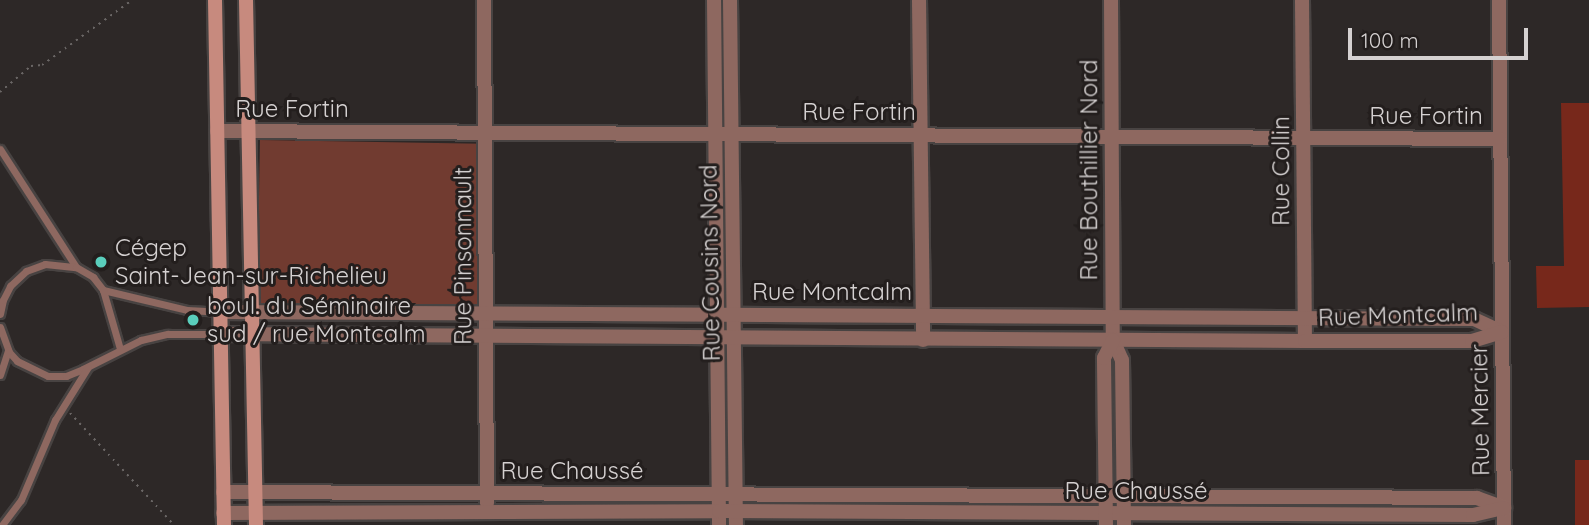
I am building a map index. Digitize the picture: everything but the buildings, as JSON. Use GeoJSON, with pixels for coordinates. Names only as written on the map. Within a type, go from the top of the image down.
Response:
{"type":"FeatureCollection","features":[{"type":"Feature","properties":{"kind":"main road"},"geometry":{"type":"LineString","coordinates":[[215,0],[223,519]]}},
{"type":"Feature","properties":{"kind":"main road"},"geometry":{"type":"LineString","coordinates":[[246,0],[255,518]]}},
{"type":"Feature","properties":{"kind":"street","name":"Rue Pinsonnault"},"geometry":{"type":"LineString","coordinates":[[484,0],[487,511]]}},
{"type":"Feature","properties":{"kind":"street","name":"Rue Cousins Nord"},"geometry":{"type":"LineString","coordinates":[[714,0],[719,518]]}},
{"type":"Feature","properties":{"kind":"street","name":"Rue Cousins Nord"},"geometry":{"type":"LineString","coordinates":[[730,0],[736,518]]}},
{"type":"Feature","properties":{"kind":"street"},"geometry":{"type":"LineString","coordinates":[[919,0],[923,340]]}},
{"type":"Feature","properties":{"kind":"street","name":"Rue Bouthillier Nord"},"geometry":{"type":"LineString","coordinates":[[1111,0],[1113,340],[1122,360],[1124,520]]}},
{"type":"Feature","properties":{"kind":"street","name":"Rue Collin"},"geometry":{"type":"LineString","coordinates":[[1302,0],[1305,341]]}},
{"type":"Feature","properties":{"kind":"street","name":"Rue Mercier"},"geometry":{"type":"LineString","coordinates":[[1499,0],[1504,525]]}},
{"type":"Feature","properties":{"kind":"street","name":"Rue Fortin"},"geometry":{"type":"LineString","coordinates":[[217,131],[1500,139]]}},
{"type":"Feature","properties":{"kind":"street","name":"Rue Montcalm"},"geometry":{"type":"LineString","coordinates":[[220,312],[1474,319],[1502,332]]}},
{"type":"Feature","properties":{"kind":"street","name":"Rue Montcalm"},"geometry":{"type":"LineString","coordinates":[[220,334],[1472,341],[1502,332]]}},
{"type":"Feature","properties":{"kind":"street","name":"Rue Bouthillier Nord"},"geometry":{"type":"LineString","coordinates":[[1106,519],[1104,358],[1113,340]]}},
{"type":"Feature","properties":{"kind":"street","name":"Rue Chaussé"},"geometry":{"type":"LineString","coordinates":[[223,492],[1477,498],[1504,508]]}},
{"type":"Feature","properties":{"kind":"street"},"geometry":{"type":"LineString","coordinates":[[921,513],[922,494]]}},
{"type":"Feature","properties":{"kind":"street"},"geometry":{"type":"LineString","coordinates":[[1308,514],[1309,496]]}},
{"type":"Feature","properties":{"kind":"street","name":"Rue Chaussé"},"geometry":{"type":"LineString","coordinates":[[223,519],[487,511],[719,518],[921,513],[1124,520],[1308,514],[1473,514],[1504,508]]}},
{"type":"Feature","properties":{"kind":"lane"},"geometry":{"type":"LineString","coordinates":[[0,149],[76,267]]}},
{"type":"Feature","properties":{"kind":"lane"},"geometry":{"type":"LineString","coordinates":[[0,314],[10,286],[26,271],[45,264],[76,267],[93,277],[103,290],[109,319],[120,349]]}},
{"type":"Feature","properties":{"kind":"lane"},"geometry":{"type":"LineString","coordinates":[[103,290],[187,310],[220,312]]}},
{"type":"Feature","properties":{"kind":"lane"},"geometry":{"type":"LineString","coordinates":[[0,327],[8,349],[28,369],[48,376],[66,376],[120,349],[168,334],[220,334]]}},
{"type":"Feature","properties":{"kind":"lane"},"geometry":{"type":"LineString","coordinates":[[0,375],[8,349]]}},
{"type":"Feature","properties":{"kind":"lane"},"geometry":{"type":"LineString","coordinates":[[2,525],[21,500],[64,406],[90,364]]}},
{"type":"Feature","properties":{"kind":"path"},"geometry":{"type":"LineString","coordinates":[[0,92],[31,66],[42,65],[132,0]]}},
{"type":"Feature","properties":{"kind":"path"},"geometry":{"type":"LineString","coordinates":[[64,406],[174,525]]}},
{"type":"Feature","properties":{"kind":"shaded area"},"geometry":{"type":"Polygon","coordinates":[[[260,140],[481,144],[478,311],[257,307],[260,140]]]}},
{"type":"Feature","properties":{"kind":"place","name":"Cégep Saint-Jean-sur-Richelieu"},"geometry":{"type":"Point","coordinates":[101,262]}},
{"type":"Feature","properties":{"kind":"place","name":"boul. du Séminaire sud / rue Montcalm"},"geometry":{"type":"Point","coordinates":[193,320]}}]}
